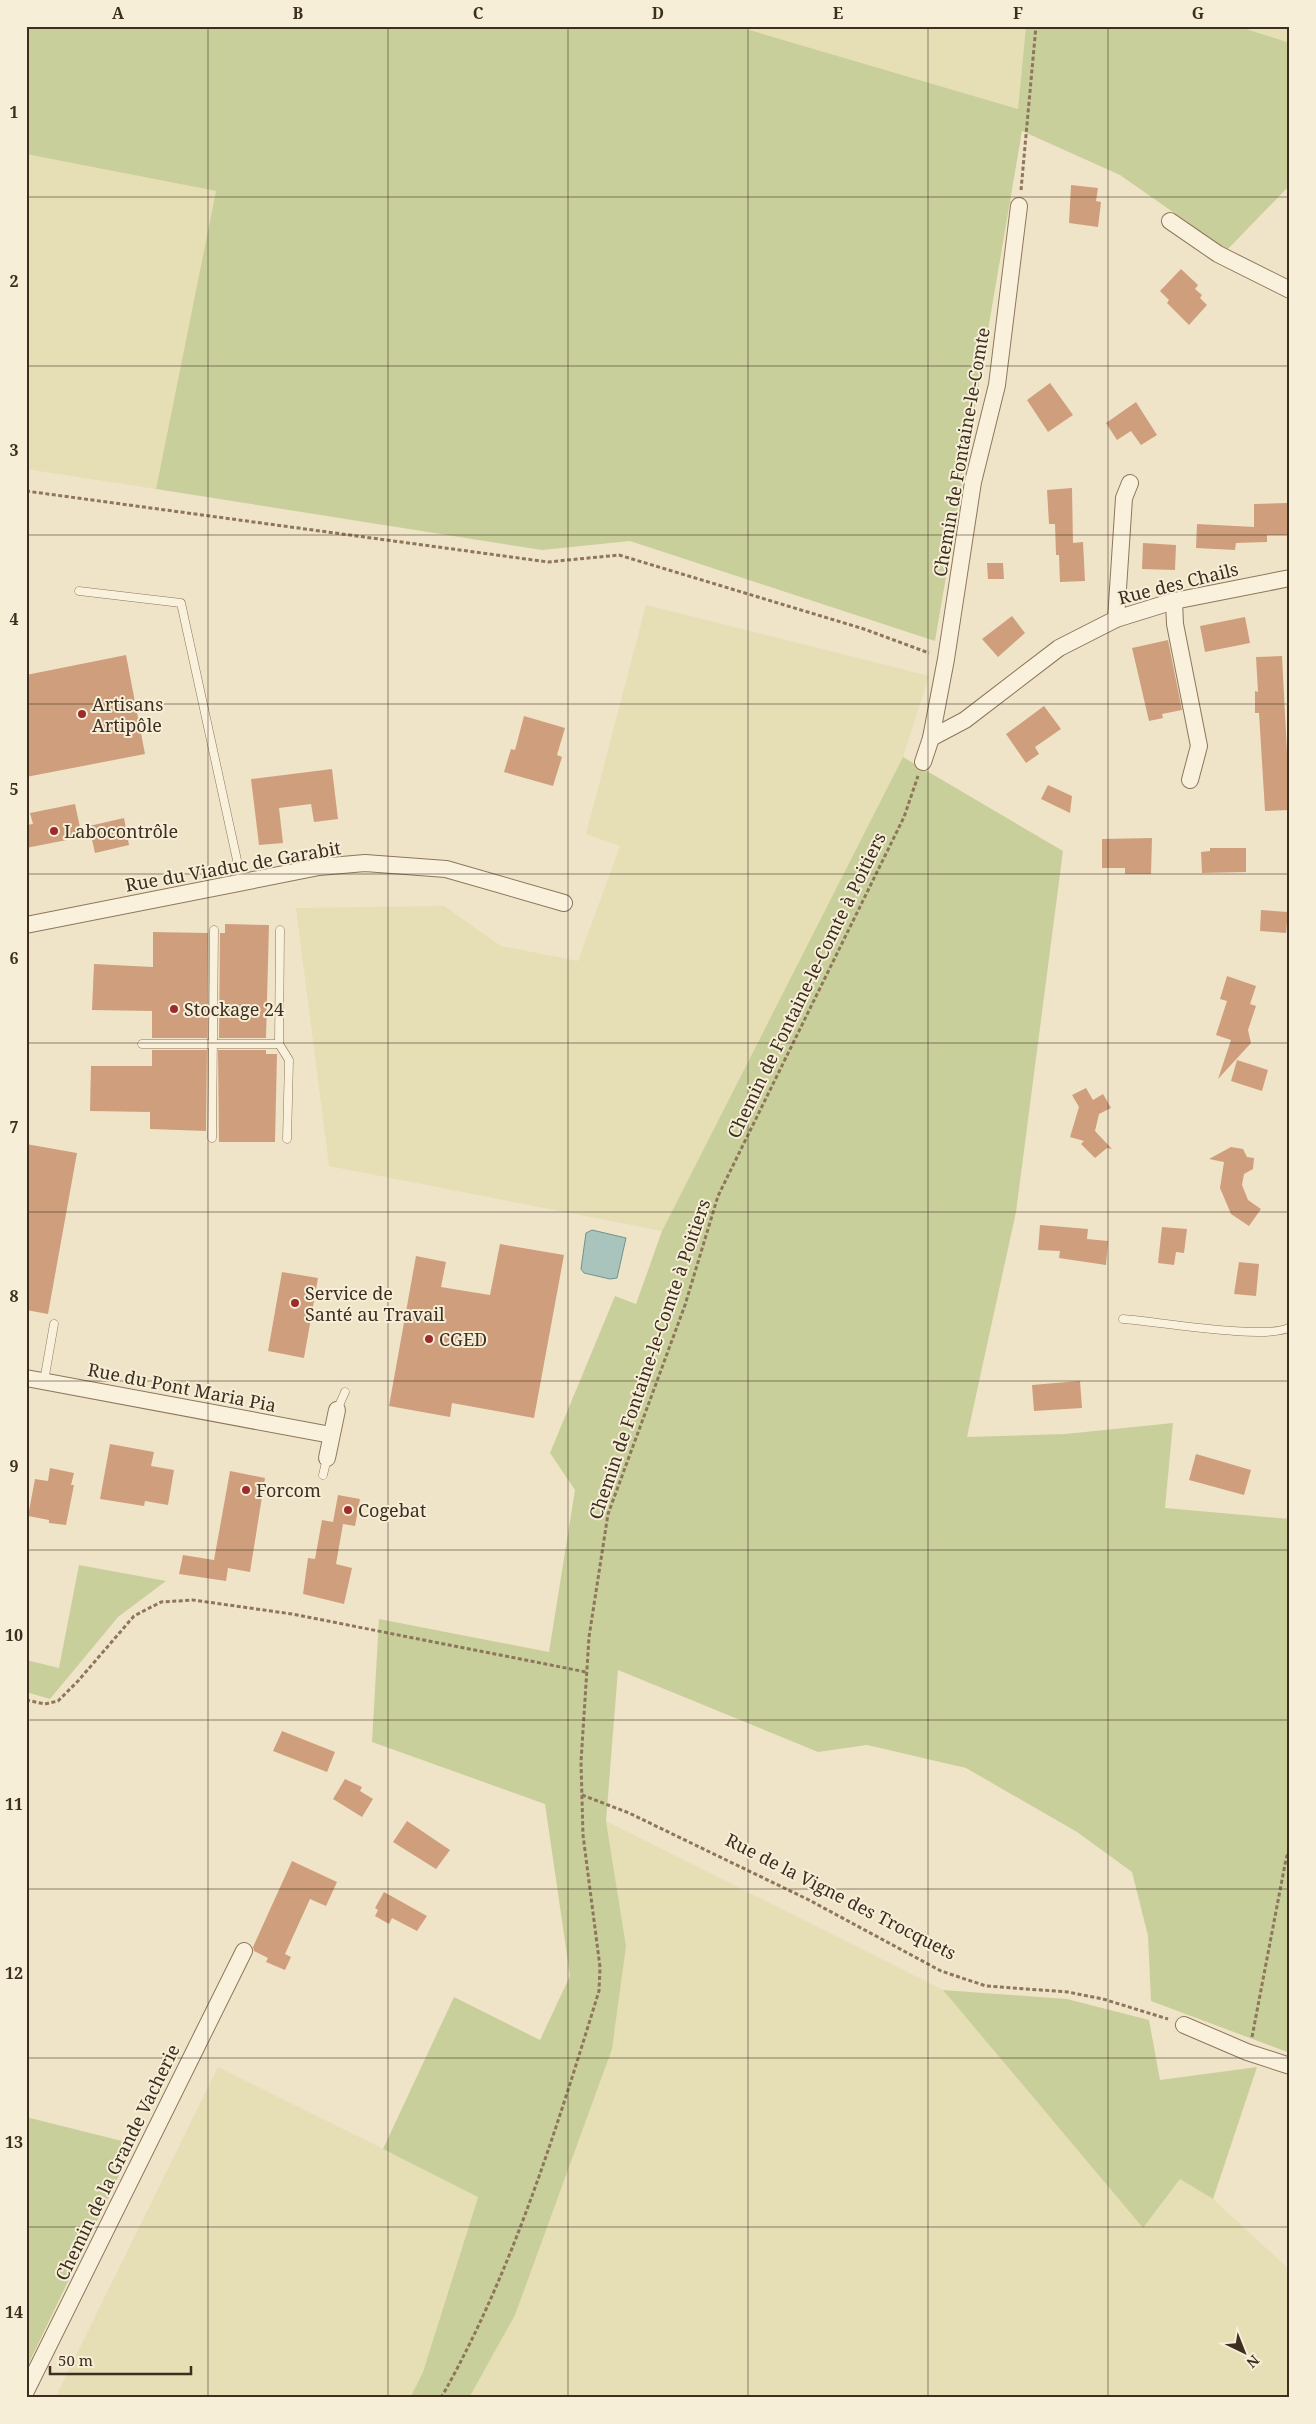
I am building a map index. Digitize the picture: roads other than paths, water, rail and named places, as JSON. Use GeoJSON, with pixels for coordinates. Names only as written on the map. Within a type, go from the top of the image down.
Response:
{"type":"FeatureCollection","features":[{"type":"Feature","properties":{"kind":"street","name":"Chemin de Fontaine-le-Comte"},"geometry":{"type":"LineString","coordinates":[[923,762],[931,738],[946,659],[972,482],[997,385],[1020,206]]}},
{"type":"Feature","properties":{"kind":"street"},"geometry":{"type":"LineString","coordinates":[[1170,220],[1218,254],[1290,290]]}},
{"type":"Feature","properties":{"kind":"street"},"geometry":{"type":"LineString","coordinates":[[1116,618],[1124,498],[1130,484]]}},
{"type":"Feature","properties":{"kind":"street","name":"Rue des Chails"},"geometry":{"type":"LineString","coordinates":[[931,738],[964,720],[1059,648],[1116,618],[1174,601],[1290,578]]}},
{"type":"Feature","properties":{"kind":"street"},"geometry":{"type":"LineString","coordinates":[[1174,601],[1176,624],[1199,746],[1190,780]]}},
{"type":"Feature","properties":{"kind":"street","name":"Rue du Viaduc de Garabit"},"geometry":{"type":"LineString","coordinates":[[26,925],[319,867],[365,863],[409,864],[446,869],[482,877],[564,903]]}},
{"type":"Feature","properties":{"kind":"street","name":"Rue du Pont Maria Pia"},"geometry":{"type":"LineString","coordinates":[[26,1378],[331,1435]]}},
{"type":"Feature","properties":{"kind":"street"},"geometry":{"type":"LineString","coordinates":[[327,1458],[337,1410]]}},
{"type":"Feature","properties":{"kind":"street","name":"Chemin de la Grande Vacherie"},"geometry":{"type":"LineString","coordinates":[[26,2391],[244,1950]]}},
{"type":"Feature","properties":{"kind":"street"},"geometry":{"type":"LineString","coordinates":[[1184,2025],[1247,2052],[1290,2066]]}},
{"type":"Feature","properties":{"kind":"lane"},"geometry":{"type":"LineString","coordinates":[[79,591],[181,603],[242,883]]}},
{"type":"Feature","properties":{"kind":"lane"},"geometry":{"type":"LineString","coordinates":[[212,1138],[214,930]]}},
{"type":"Feature","properties":{"kind":"lane"},"geometry":{"type":"LineString","coordinates":[[280,930],[279,1044],[289,1060],[287,1139]]}},
{"type":"Feature","properties":{"kind":"lane"},"geometry":{"type":"LineString","coordinates":[[142,1044],[279,1044]]}},
{"type":"Feature","properties":{"kind":"lane"},"geometry":{"type":"LineString","coordinates":[[1123,1318],[1257,1333],[1286,1330],[1290,1327]]}},
{"type":"Feature","properties":{"kind":"lane"},"geometry":{"type":"LineString","coordinates":[[44,1382],[54,1324]]}},
{"type":"Feature","properties":{"kind":"lane"},"geometry":{"type":"LineString","coordinates":[[337,1410],[345,1392]]}},
{"type":"Feature","properties":{"kind":"lane"},"geometry":{"type":"LineString","coordinates":[[323,1475],[327,1458]]}},
{"type":"Feature","properties":{"kind":"water"},"geometry":{"type":"Polygon","coordinates":[[[592,1230],[626,1238],[617,1278],[610,1279],[584,1273],[581,1269],[586,1233],[592,1230]]]}},
{"type":"Feature","properties":{"kind":"place","name":"Artisans Artipôle"},"geometry":{"type":"Point","coordinates":[82,714]}},
{"type":"Feature","properties":{"kind":"place","name":"Labocontrôle"},"geometry":{"type":"Point","coordinates":[54,831]}},
{"type":"Feature","properties":{"kind":"place","name":"Stockage 24"},"geometry":{"type":"Point","coordinates":[174,1009]}},
{"type":"Feature","properties":{"kind":"place","name":"Service de Santé au Travail"},"geometry":{"type":"Point","coordinates":[295,1303]}},
{"type":"Feature","properties":{"kind":"place","name":"CGED"},"geometry":{"type":"Point","coordinates":[429,1339]}},
{"type":"Feature","properties":{"kind":"place","name":"Forcom"},"geometry":{"type":"Point","coordinates":[246,1490]}},
{"type":"Feature","properties":{"kind":"place","name":"Cogebat"},"geometry":{"type":"Point","coordinates":[348,1510]}}]}
